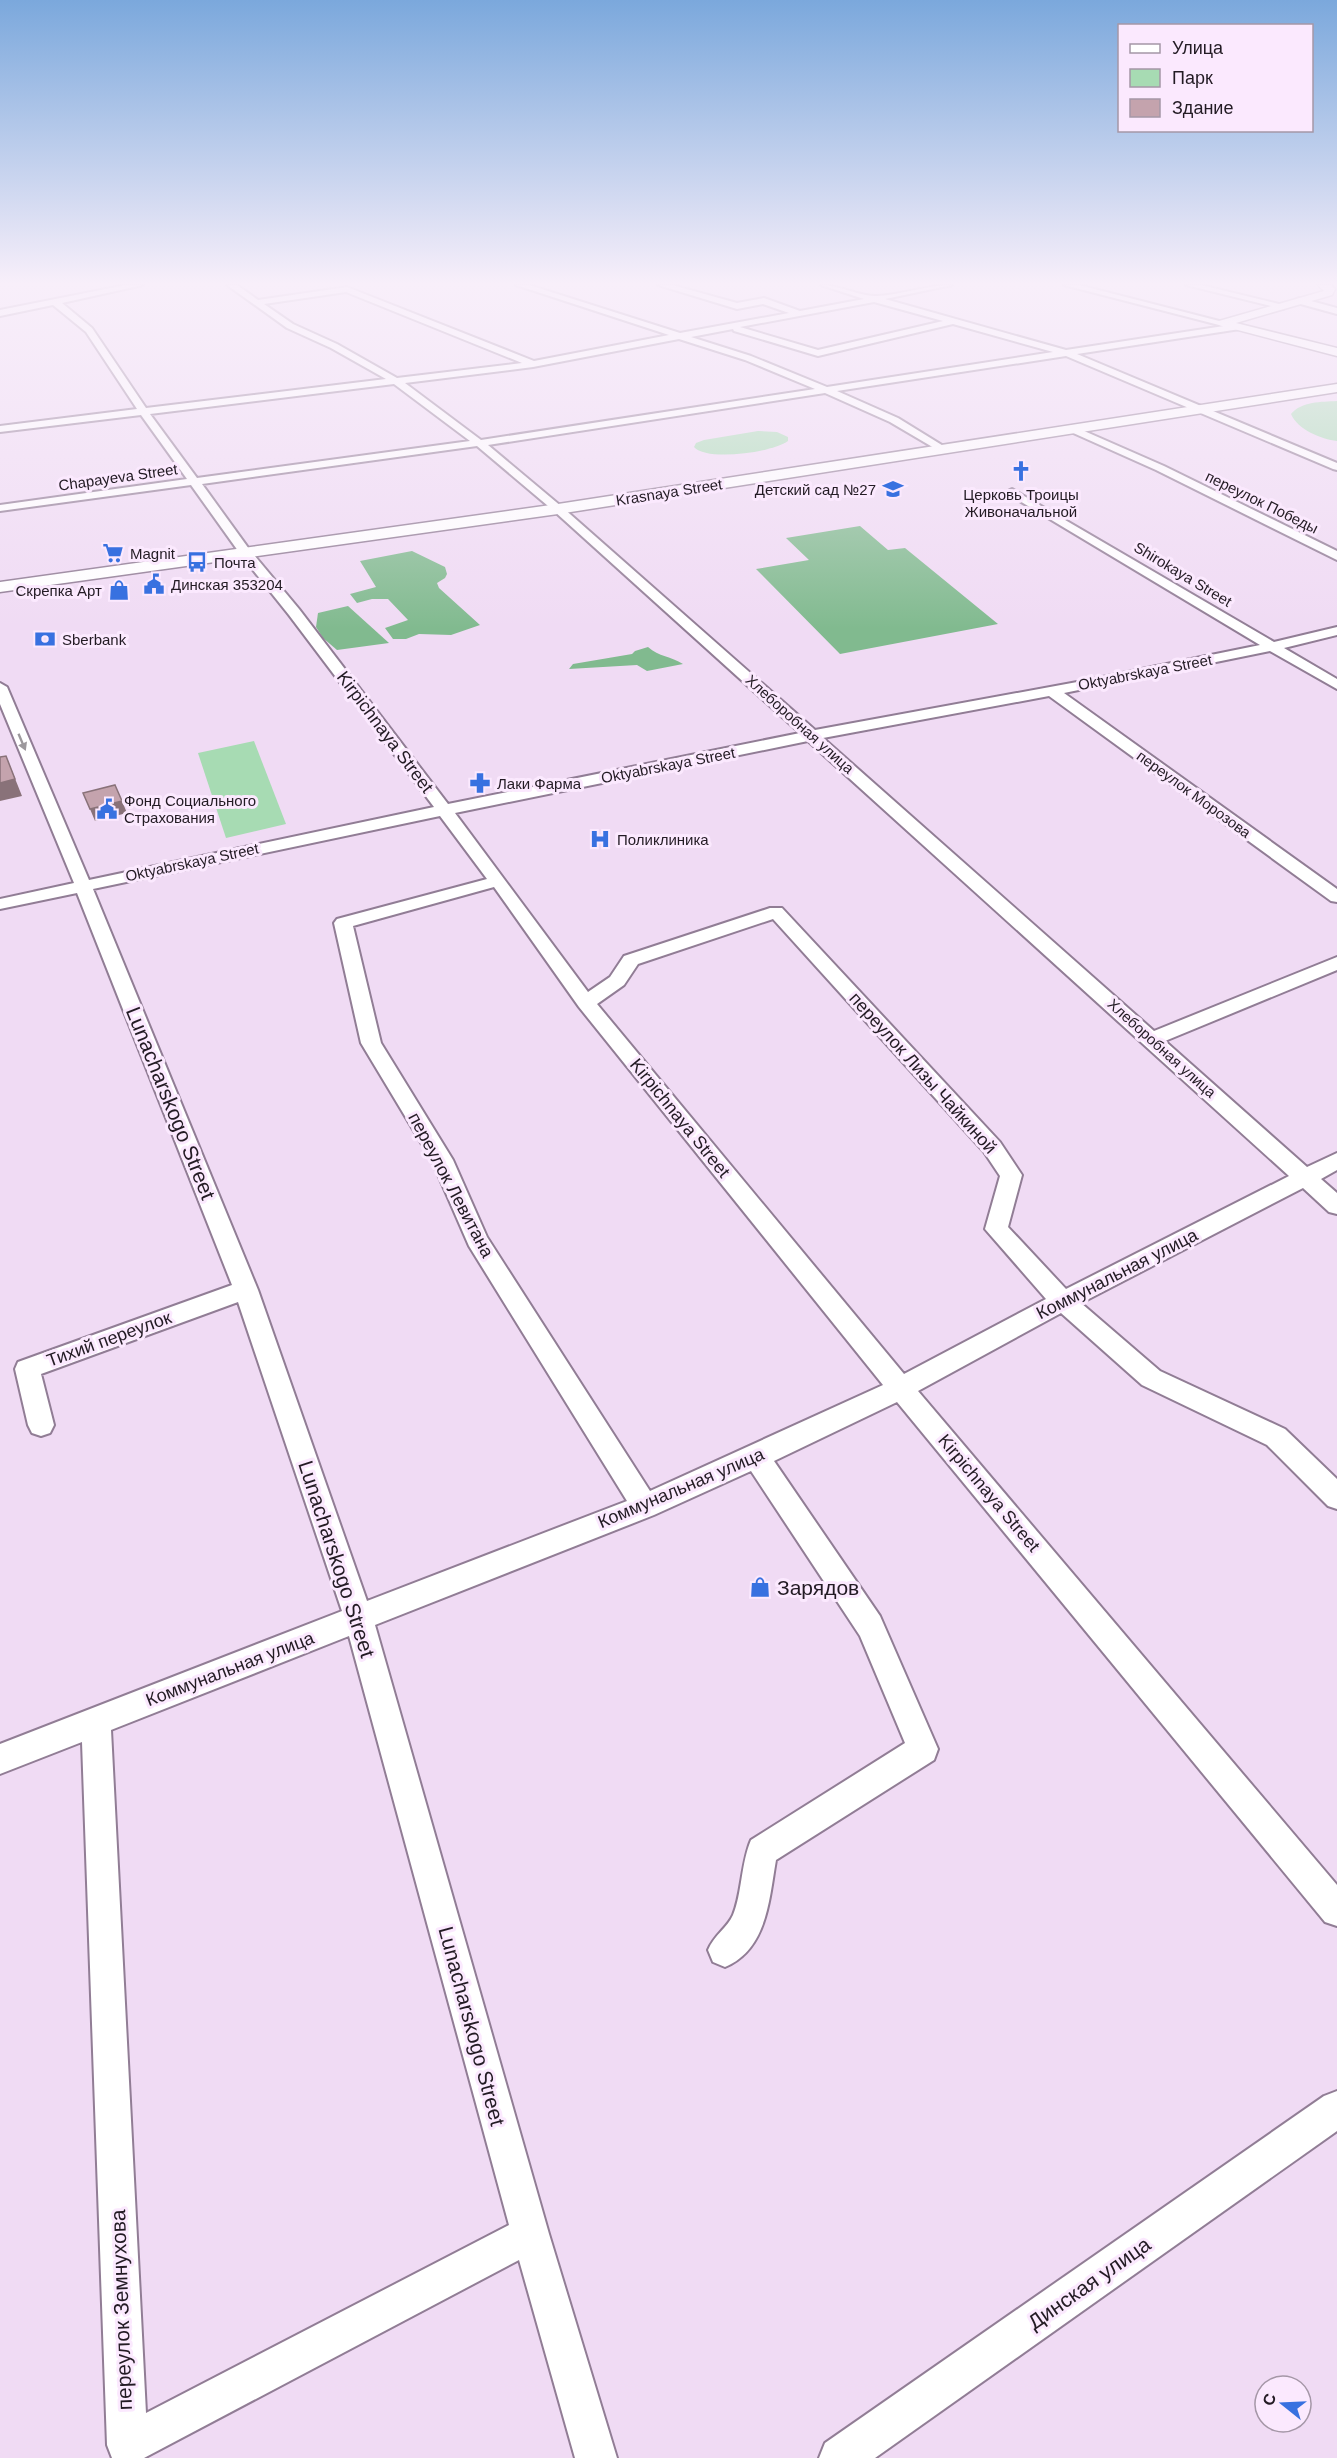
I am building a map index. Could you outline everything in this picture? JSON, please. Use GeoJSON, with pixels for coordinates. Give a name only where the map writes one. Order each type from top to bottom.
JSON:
{"type":"FeatureCollection","features":[{"type":"Feature","properties":{"kind":"main road","name":"Krasnaya Street"},"geometry":{"type":"LineString","coordinates":[[0,587],[558,509],[1265,400]]}},
{"type":"Feature","properties":{"kind":"street","name":"Kirpichnaya Street"},"geometry":{"type":"LineString","coordinates":[[136,400],[245,552],[291,608],[498,881],[586,1003],[901,1388],[1337,1910]]}},
{"type":"Feature","properties":{"kind":"street"},"geometry":{"type":"LineString","coordinates":[[0,429],[248,400]]}},
{"type":"Feature","properties":{"kind":"street","name":"Хлеборобная улица"},"geometry":{"type":"LineString","coordinates":[[422,400],[479,443],[558,509],[814,735],[1337,1206]]}},
{"type":"Feature","properties":{"kind":"street","name":"Chapayeva Street"},"geometry":{"type":"LineString","coordinates":[[0,508],[479,443],[770,400]]}},
{"type":"Feature","properties":{"kind":"street"},"geometry":{"type":"LineString","coordinates":[[849,400],[894,420],[941,449]]}},
{"type":"Feature","properties":{"kind":"street"},"geometry":{"type":"LineString","coordinates":[[1177,400],[1337,467]]}},
{"type":"Feature","properties":{"kind":"street","name":"переулок Победы"},"geometry":{"type":"LineString","coordinates":[[1075,430],[1160,468],[1337,556]]}},
{"type":"Feature","properties":{"kind":"street","name":"Shirokaya Street"},"geometry":{"type":"LineString","coordinates":[[1012,492],[1337,685]]}},
{"type":"Feature","properties":{"kind":"street","name":"Oktyabrskaya Street"},"geometry":{"type":"LineString","coordinates":[[0,904],[874,721],[1052,691],[1273,647],[1337,631]]}},
{"type":"Feature","properties":{"kind":"street","name":"Lunacharskogo Street"},"geometry":{"type":"LineString","coordinates":[[0,687],[83,885],[246,1290],[359,1619],[530,2234],[596,2458]]}},
{"type":"Feature","properties":{"kind":"street","name":"переулок Морозова"},"geometry":{"type":"LineString","coordinates":[[1052,691],[1337,897]]}},
{"type":"Feature","properties":{"kind":"street","name":"переулок Левитана"},"geometry":{"type":"LineString","coordinates":[[498,881],[343,923],[371,1043],[442,1160],[477,1240],[645,1506]]}},
{"type":"Feature","properties":{"kind":"street","name":"переулок Лизы Чайкиной"},"geometry":{"type":"LineString","coordinates":[[586,1003],[617,981],[631,960],[776,912],[992,1147],[1011,1175],[996,1229],[1063,1301]]}},
{"type":"Feature","properties":{"kind":"street"},"geometry":{"type":"LineString","coordinates":[[1152,1039],[1337,963]]}},
{"type":"Feature","properties":{"kind":"street","name":"Коммунальная улица"},"geometry":{"type":"LineString","coordinates":[[0,1759],[645,1506],[756,1457],[901,1388],[1063,1301],[1337,1161]]}},
{"type":"Feature","properties":{"kind":"street","name":"Тихий переулок"},"geometry":{"type":"LineString","coordinates":[[42,1425],[27,1369],[246,1290]]}},
{"type":"Feature","properties":{"kind":"street"},"geometry":{"type":"LineString","coordinates":[[1063,1301],[1151,1378],[1276,1437],[1337,1497]]}},
{"type":"Feature","properties":{"kind":"street"},"geometry":{"type":"LineString","coordinates":[[725,1950],[748,1924],[762,1851],[923,1749],[870,1626],[756,1457]]}},
{"type":"Feature","properties":{"kind":"street","name":"переулок Земнухова"},"geometry":{"type":"LineString","coordinates":[[96,1721],[127,2445],[530,2234]]}},
{"type":"Feature","properties":{"kind":"street","name":"Динская улица"},"geometry":{"type":"LineString","coordinates":[[840,2458],[1337,2109]]}},
{"type":"Feature","properties":{"kind":"green space"},"geometry":{"type":"Polygon","coordinates":[[[1337,401],[1337,441],[1304,429],[1291,414],[1306,404],[1337,401]]]}},
{"type":"Feature","properties":{"kind":"green space"},"geometry":{"type":"Polygon","coordinates":[[[758,431],[777,432],[788,437],[788,441],[756,452],[726,455],[701,452],[694,447],[696,443],[704,440],[758,431]]]}},
{"type":"Feature","properties":{"kind":"green space"},"geometry":{"type":"Polygon","coordinates":[[[860,526],[888,550],[905,548],[998,624],[840,654],[756,569],[809,560],[786,538],[860,526]]]}},
{"type":"Feature","properties":{"kind":"green space"},"geometry":{"type":"Polygon","coordinates":[[[412,551],[445,567],[447,574],[437,583],[439,588],[480,625],[451,635],[419,634],[406,639],[393,639],[385,628],[408,620],[388,599],[372,599],[357,603],[350,594],[376,587],[360,561],[412,551]]]}},
{"type":"Feature","properties":{"kind":"green space"},"geometry":{"type":"Polygon","coordinates":[[[348,606],[389,643],[337,650],[323,638],[316,627],[318,613],[348,606]]]}},
{"type":"Feature","properties":{"kind":"green space"},"geometry":{"type":"Polygon","coordinates":[[[648,647],[656,653],[683,664],[647,671],[637,665],[569,669],[573,664],[632,654],[648,647]]]}},
{"type":"Feature","properties":{"kind":"green space"},"geometry":{"type":"Polygon","coordinates":[[[254,741],[286,824],[226,838],[198,753],[254,741]]]}},
{"type":"Feature","properties":{"kind":"building"},"geometry":{"type":"Polygon","coordinates":[[[6,756],[15,779],[0,783],[0,757],[6,756]]]}},
{"type":"Feature","properties":{"kind":"building"},"geometry":{"type":"Polygon","coordinates":[[[115,785],[122,801],[90,809],[83,793],[115,785]]]}},
{"type":"Feature","properties":{"kind":"place","name":"Церковь Троицы Живоначальной"},"geometry":{"type":"Point","coordinates":[1021,471]}},
{"type":"Feature","properties":{"kind":"place","name":"Детский сад №27"},"geometry":{"type":"Point","coordinates":[893,489]}},
{"type":"Feature","properties":{"kind":"place","name":"Magnit"},"geometry":{"type":"Point","coordinates":[113,553]}},
{"type":"Feature","properties":{"kind":"place","name":"Почта"},"geometry":{"type":"Point","coordinates":[197,562]}},
{"type":"Feature","properties":{"kind":"place","name":"Динская 353204"},"geometry":{"type":"Point","coordinates":[154,584]}},
{"type":"Feature","properties":{"kind":"place","name":"Скрепка Арт"},"geometry":{"type":"Point","coordinates":[119,590]}},
{"type":"Feature","properties":{"kind":"place","name":"Sberbank"},"geometry":{"type":"Point","coordinates":[45,639]}},
{"type":"Feature","properties":{"kind":"place","name":"Лаки Фарма"},"geometry":{"type":"Point","coordinates":[480,783]}},
{"type":"Feature","properties":{"kind":"place","name":"Фонд Социального Страхования"},"geometry":{"type":"Point","coordinates":[107,809]}},
{"type":"Feature","properties":{"kind":"place","name":"Поликлиника"},"geometry":{"type":"Point","coordinates":[600,839]}},
{"type":"Feature","properties":{"kind":"place","name":"Зарядов"},"geometry":{"type":"Point","coordinates":[760,1587]}}]}
